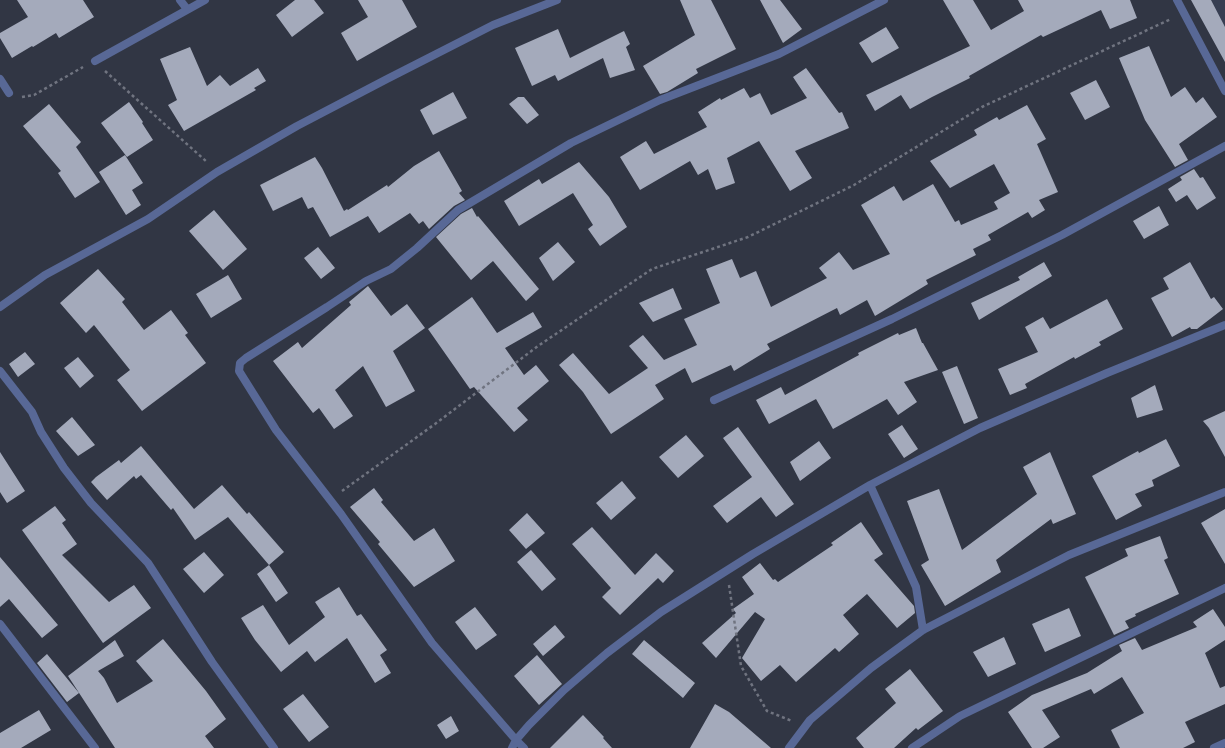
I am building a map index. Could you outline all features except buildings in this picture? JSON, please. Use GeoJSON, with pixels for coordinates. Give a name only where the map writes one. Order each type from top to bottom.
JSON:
{"type":"FeatureCollection","features":[{"type":"Feature","properties":{"kind":"street"},"geometry":{"type":"LineString","coordinates":[[180,0],[187,9]]}},
{"type":"Feature","properties":{"kind":"street"},"geometry":{"type":"LineString","coordinates":[[95,61],[205,0]]}},
{"type":"Feature","properties":{"kind":"street"},"geometry":{"type":"LineString","coordinates":[[0,307],[45,275],[148,219],[217,172],[297,126],[386,79],[493,26],[556,0]]}},
{"type":"Feature","properties":{"kind":"street"},"geometry":{"type":"LineString","coordinates":[[524,748],[432,644],[341,514],[329,501],[276,430],[239,371],[240,363],[366,280],[391,269],[417,248],[458,210],[571,143],[660,100],[779,54],[884,0]]}},
{"type":"Feature","properties":{"kind":"street"},"geometry":{"type":"LineString","coordinates":[[1177,0],[1225,91]]}},
{"type":"Feature","properties":{"kind":"street"},"geometry":{"type":"LineString","coordinates":[[0,79],[10,93]]}},
{"type":"Feature","properties":{"kind":"street"},"geometry":{"type":"LineString","coordinates":[[714,400],[892,319],[1062,234],[1225,146]]}},
{"type":"Feature","properties":{"kind":"street"},"geometry":{"type":"LineString","coordinates":[[512,748],[516,740],[529,725],[564,690],[607,653],[661,612],[726,570],[870,485],[980,428],[1107,373],[1225,326]]}},
{"type":"Feature","properties":{"kind":"street"},"geometry":{"type":"LineString","coordinates":[[0,371],[32,412],[42,432],[64,468],[91,503],[148,563],[212,662],[274,748]]}},
{"type":"Feature","properties":{"kind":"street"},"geometry":{"type":"LineString","coordinates":[[870,485],[916,587],[923,630]]}},
{"type":"Feature","properties":{"kind":"street"},"geometry":{"type":"LineString","coordinates":[[788,748],[810,720],[871,668],[923,630],[1069,555],[1225,492]]}},
{"type":"Feature","properties":{"kind":"street"},"geometry":{"type":"LineString","coordinates":[[912,748],[960,716],[1225,588]]}},
{"type":"Feature","properties":{"kind":"street"},"geometry":{"type":"LineString","coordinates":[[0,624],[95,748]]}},
{"type":"Feature","properties":{"kind":"street"},"geometry":{"type":"LineString","coordinates":[[1214,748],[1225,743]]}},
{"type":"Feature","properties":{"kind":"path"},"geometry":{"type":"LineString","coordinates":[[329,501],[435,424],[538,346],[652,269],[748,236],[854,185],[982,107],[1184,13]]}},
{"type":"Feature","properties":{"kind":"path"},"geometry":{"type":"LineString","coordinates":[[10,93],[21,97],[34,95],[95,61],[217,172]]}},
{"type":"Feature","properties":{"kind":"path"},"geometry":{"type":"LineString","coordinates":[[726,570],[741,666],[767,711],[793,721],[810,720]]}},
{"type":"Feature","properties":{"kind":"shaded area"},"geometry":{"type":"Polygon","coordinates":[[[1197,0],[1225,0],[1225,53],[1197,0]]]}}]}
